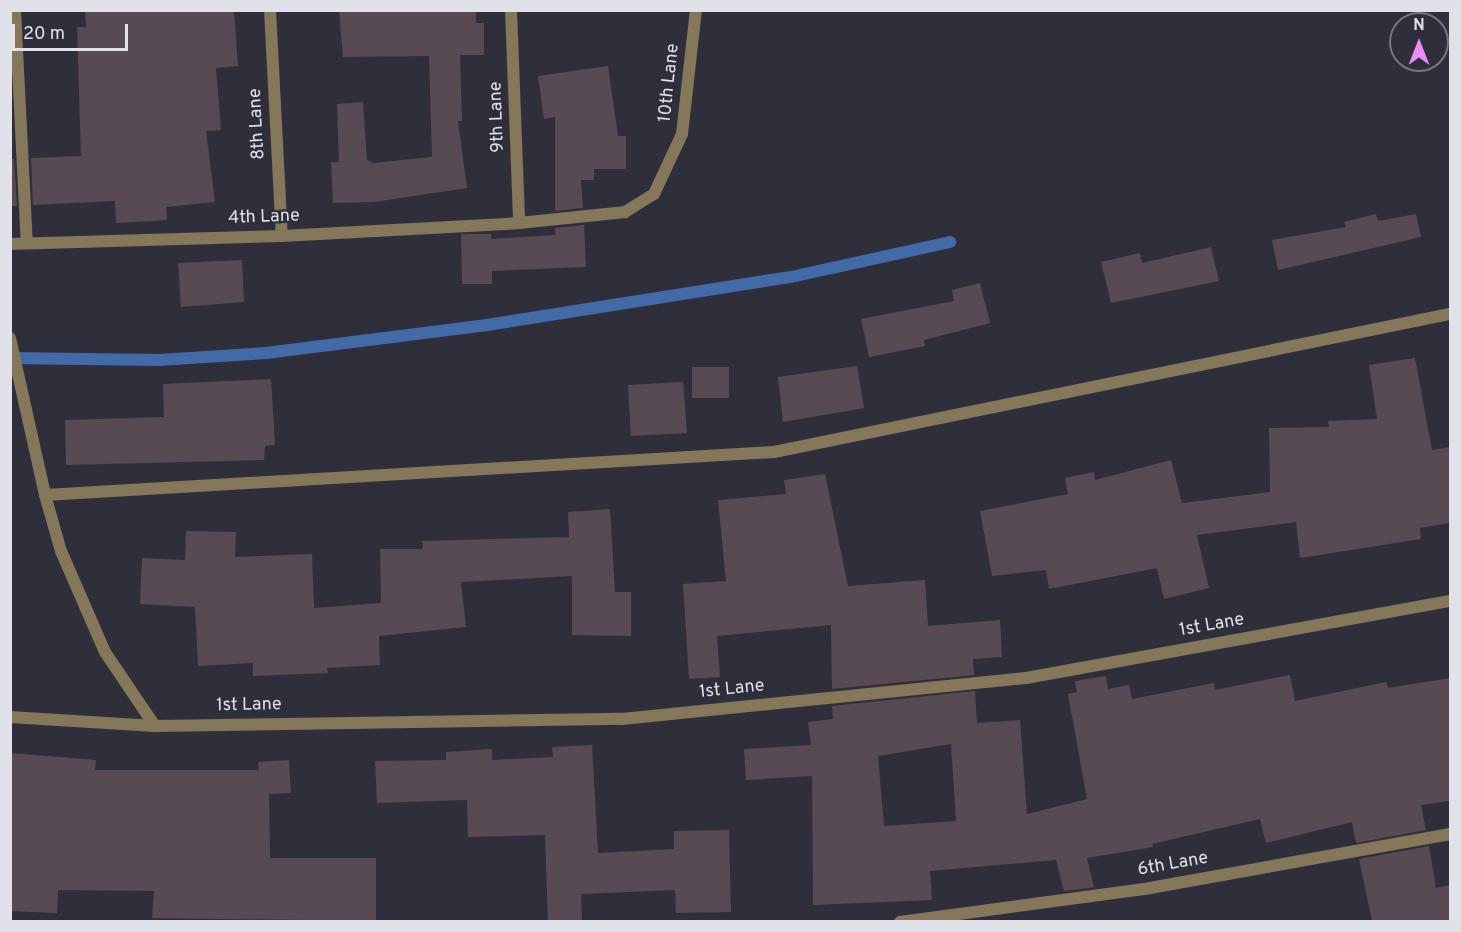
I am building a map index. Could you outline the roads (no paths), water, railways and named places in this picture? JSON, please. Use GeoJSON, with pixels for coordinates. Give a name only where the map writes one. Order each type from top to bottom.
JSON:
{"type":"FeatureCollection","features":[{"type":"Feature","properties":{"kind":"street"},"geometry":{"type":"LineString","coordinates":[[15,10],[27,243]]}},
{"type":"Feature","properties":{"kind":"street","name":"8th Lane"},"geometry":{"type":"LineString","coordinates":[[270,10],[282,236]]}},
{"type":"Feature","properties":{"kind":"street","name":"9th Lane"},"geometry":{"type":"LineString","coordinates":[[511,10],[519,223]]}},
{"type":"Feature","properties":{"kind":"street","name":"10th Lane"},"geometry":{"type":"LineString","coordinates":[[519,223],[625,212],[654,194],[682,134],[696,10]]}},
{"type":"Feature","properties":{"kind":"street","name":"4th Lane"},"geometry":{"type":"LineString","coordinates":[[10,244],[282,236],[519,223]]}},
{"type":"Feature","properties":{"kind":"street"},"geometry":{"type":"LineString","coordinates":[[45,495],[774,452],[1450,314]]}},
{"type":"Feature","properties":{"kind":"street"},"geometry":{"type":"LineString","coordinates":[[10,338],[21,396],[61,552],[105,652],[155,726]]}},
{"type":"Feature","properties":{"kind":"street","name":"1st Lane"},"geometry":{"type":"LineString","coordinates":[[10,717],[155,726],[622,719],[1026,678],[1450,602]]}},
{"type":"Feature","properties":{"kind":"street","name":"6th Lane"},"geometry":{"type":"LineString","coordinates":[[900,921],[1150,888],[1450,834]]}},
{"type":"Feature","properties":{"kind":"waterway"},"geometry":{"type":"LineString","coordinates":[[10,358],[159,360],[266,353],[487,325],[791,277],[950,242]]}}]}
